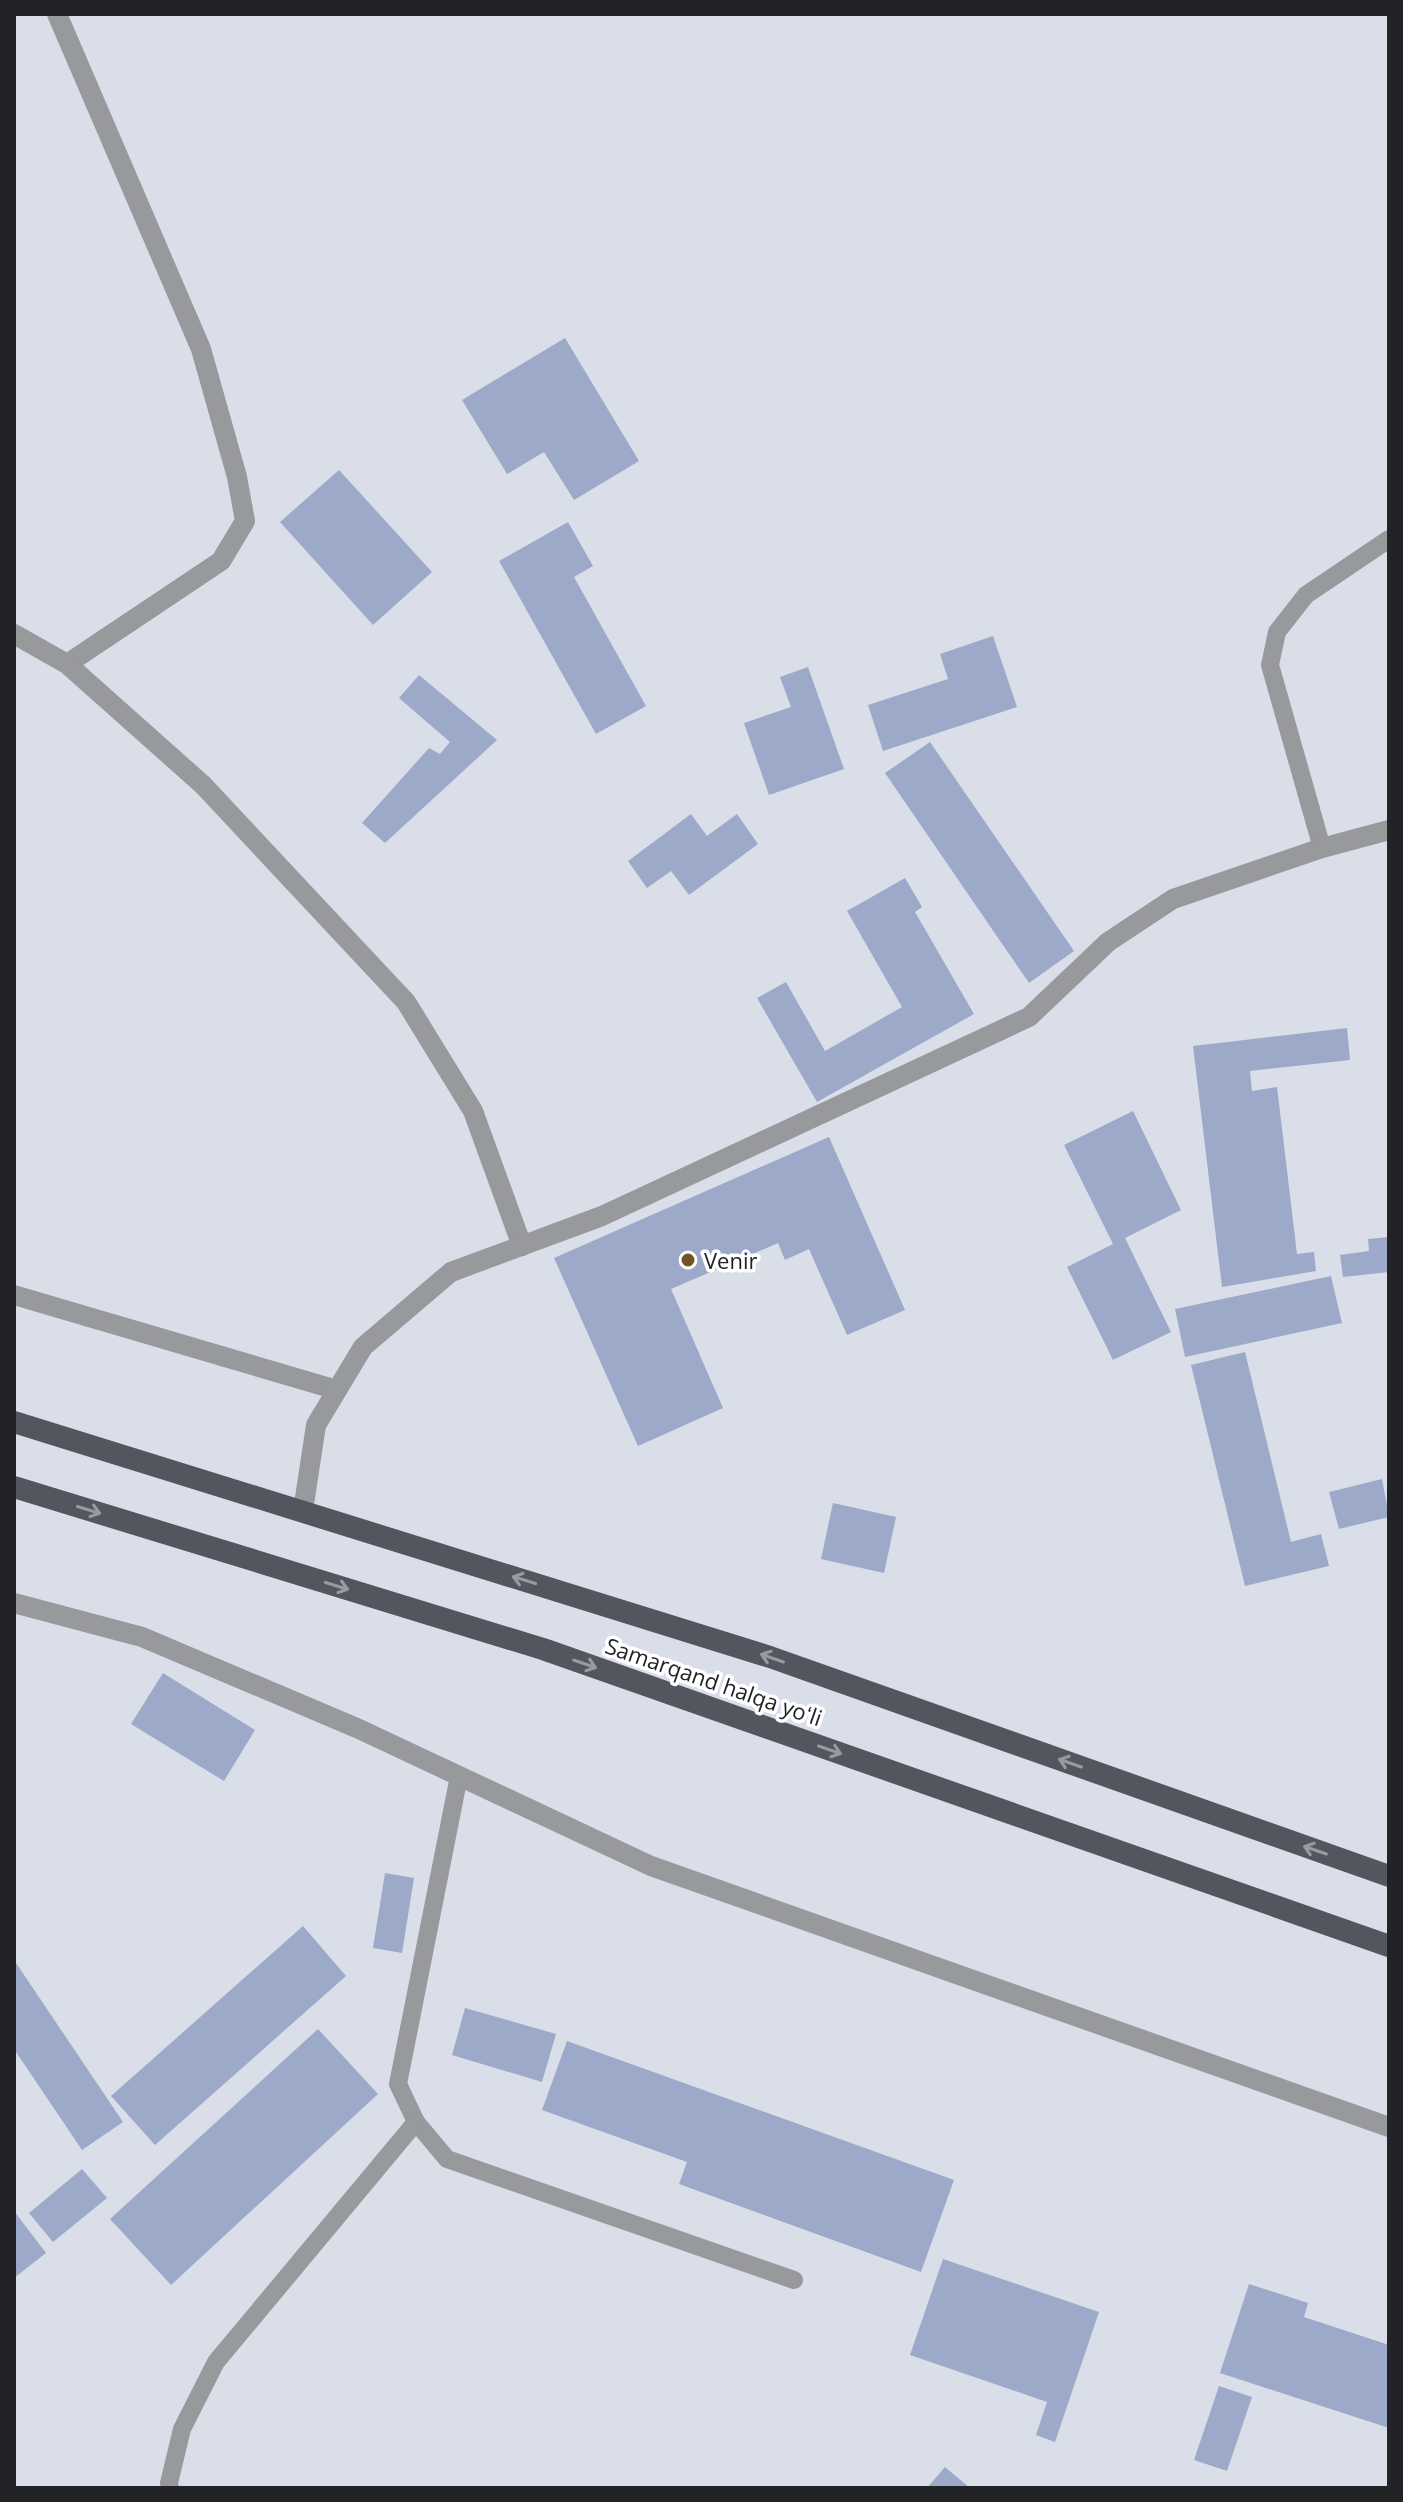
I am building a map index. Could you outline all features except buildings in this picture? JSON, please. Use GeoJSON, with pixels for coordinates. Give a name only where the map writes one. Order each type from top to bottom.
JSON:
{"type":"FeatureCollection","features":[{"type":"Feature","properties":{"kind":"highway","name":"Samarqand halqa yoʻli"},"geometry":{"type":"LineString","coordinates":[[14,1422],[770,1657],[1389,1876]]}},
{"type":"Feature","properties":{"kind":"highway","name":"Samarqand halqa yoʻli"},"geometry":{"type":"LineString","coordinates":[[14,1487],[543,1649],[1389,1946]]}},
{"type":"Feature","properties":{"kind":"street"},"geometry":{"type":"LineString","coordinates":[[57,14],[201,349],[237,477],[245,521],[221,561],[67,664]]}},
{"type":"Feature","properties":{"kind":"street"},"geometry":{"type":"LineString","coordinates":[[14,634],[67,664],[203,785],[406,1002],[473,1111],[522,1246]]}},
{"type":"Feature","properties":{"kind":"street"},"geometry":{"type":"LineString","coordinates":[[303,1511],[316,1425],[363,1347],[451,1272],[602,1216],[1029,1017],[1108,942],[1173,899],[1322,848],[1389,830]]}},
{"type":"Feature","properties":{"kind":"street"},"geometry":{"type":"LineString","coordinates":[[14,1295],[337,1390]]}},
{"type":"Feature","properties":{"kind":"street"},"geometry":{"type":"LineString","coordinates":[[14,1603],[142,1637],[359,1729],[651,1866],[1389,2127]]}},
{"type":"Feature","properties":{"kind":"lane"},"geometry":{"type":"LineString","coordinates":[[1322,848],[1270,665],[1272,654],[1277,632],[1306,595],[1389,539]]}},
{"type":"Feature","properties":{"kind":"lane"},"geometry":{"type":"LineString","coordinates":[[459,1776],[398,2084],[416,2122],[447,2159],[794,2280]]}},
{"type":"Feature","properties":{"kind":"lane"},"geometry":{"type":"LineString","coordinates":[[170,2488],[182,2429],[216,2362],[416,2122]]}},
{"type":"Feature","properties":{"kind":"place","name":"Venir"},"geometry":{"type":"Point","coordinates":[688,1260]}}]}
